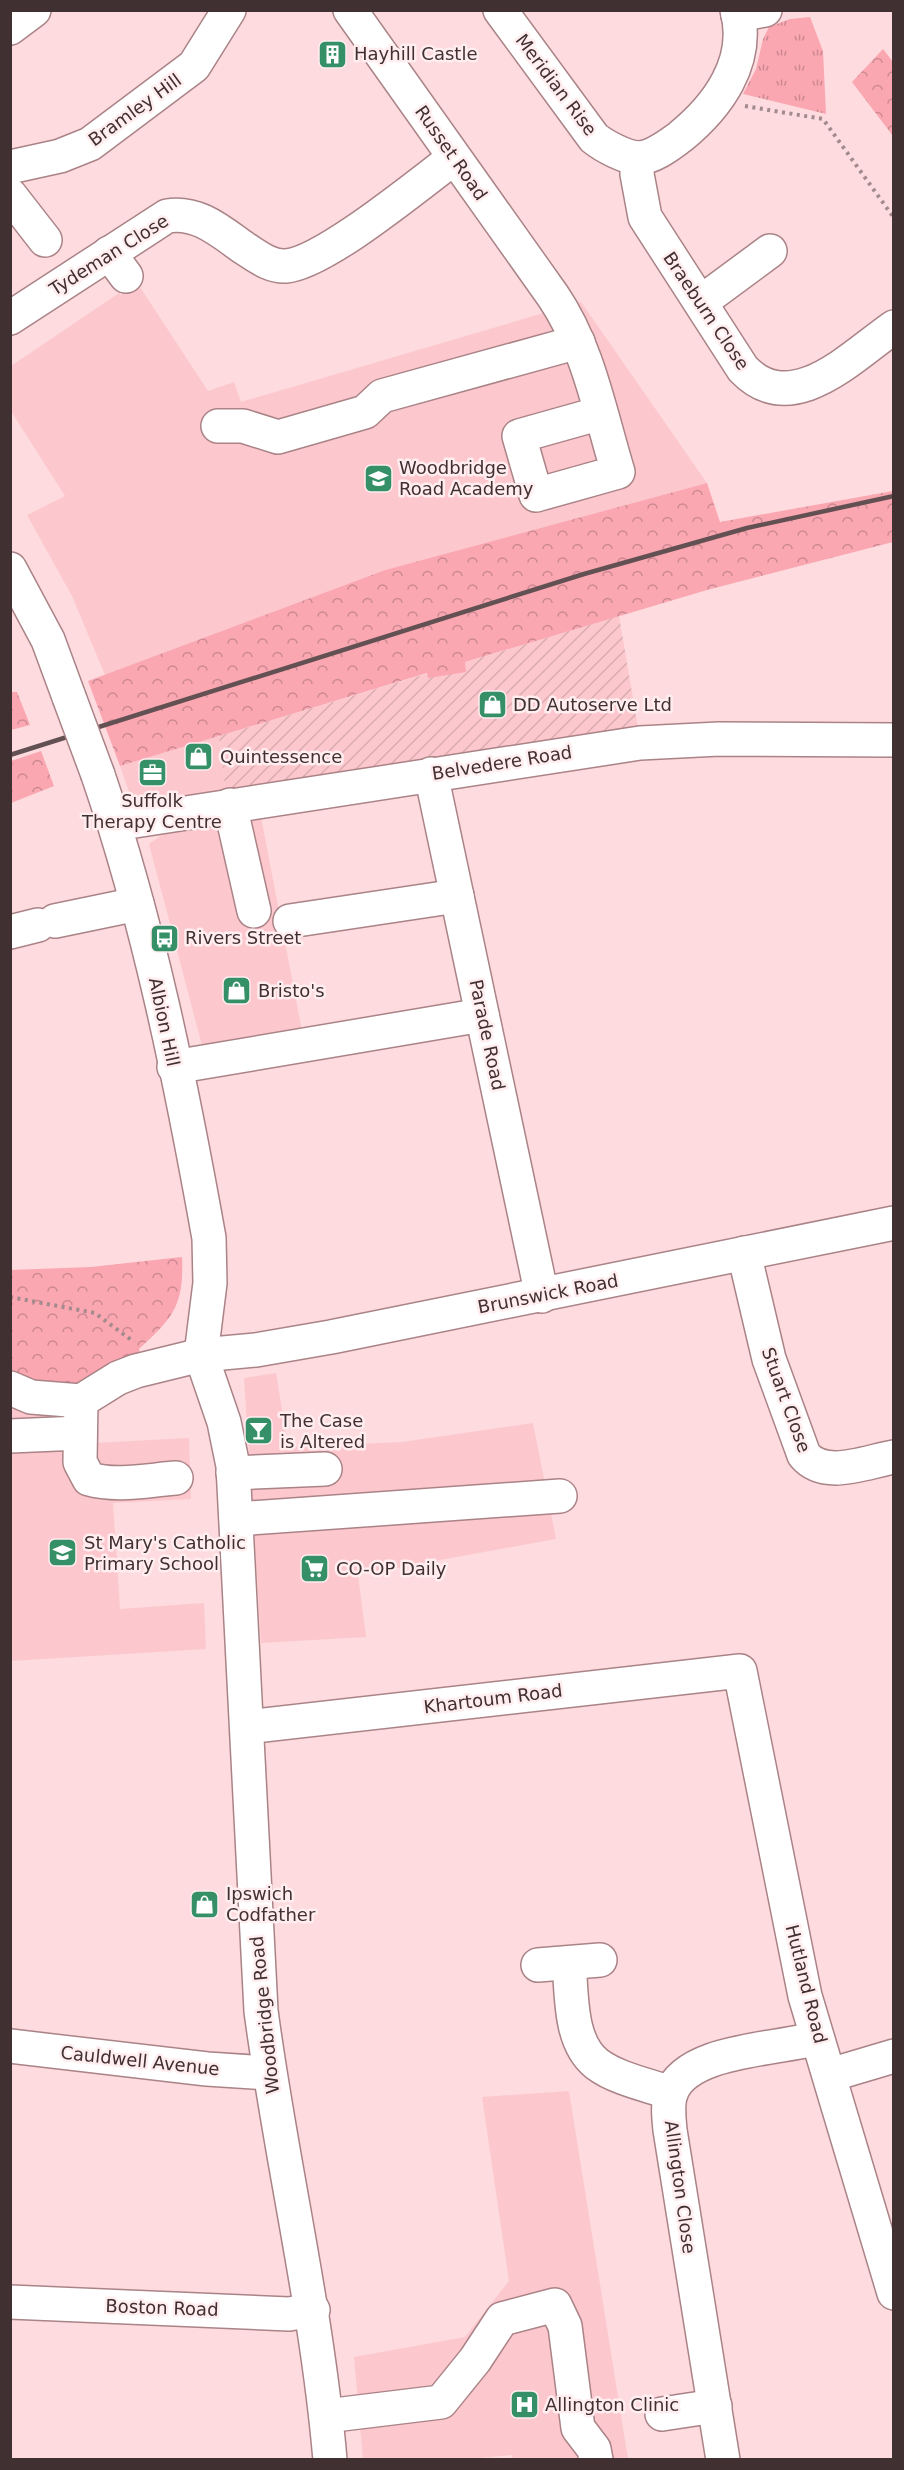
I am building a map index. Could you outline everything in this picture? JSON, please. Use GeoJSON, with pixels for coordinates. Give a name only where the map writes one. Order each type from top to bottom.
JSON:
{"type":"FeatureCollection","features":[{"type":"Feature","properties":{"kind":"street"},"geometry":{"type":"LineString","coordinates":[[10,28],[34,10]]}},
{"type":"Feature","properties":{"kind":"street","name":"Bramley Hill"},"geometry":{"type":"LineString","coordinates":[[10,167],[60,156],[90,144],[194,66],[229,10]]}},
{"type":"Feature","properties":{"kind":"street","name":"Russet Road"},"geometry":{"type":"LineString","coordinates":[[350,10],[568,318],[601,413]]}},
{"type":"Feature","properties":{"kind":"street","name":"Meridian Rise"},"geometry":{"type":"LineString","coordinates":[[500,10],[594,138],[610,148],[638,158]]}},
{"type":"Feature","properties":{"kind":"street"},"geometry":{"type":"LineString","coordinates":[[638,158],[662,150],[677,139],[723,93],[740,45],[747,12]]}},
{"type":"Feature","properties":{"kind":"street","name":"Tydeman Close"},"geometry":{"type":"LineString","coordinates":[[10,318],[117,264],[167,216],[179,214],[201,219],[262,260],[284,266],[297,264],[335,244],[454,158]]}},
{"type":"Feature","properties":{"kind":"street","name":"Braeburn Close"},"geometry":{"type":"LineString","coordinates":[[638,158],[638,182],[645,217],[743,369],[753,379],[778,389],[795,389],[816,382],[894,327]]}},
{"type":"Feature","properties":{"kind":"street"},"geometry":{"type":"LineString","coordinates":[[10,195],[45,240]]}},
{"type":"Feature","properties":{"kind":"street"},"geometry":{"type":"LineString","coordinates":[[700,302],[770,251]]}},
{"type":"Feature","properties":{"kind":"street"},"geometry":{"type":"LineString","coordinates":[[218,426],[243,426],[278,436],[365,412],[382,396],[578,342]]}},
{"type":"Feature","properties":{"kind":"street","name":"Albion Hill"},"geometry":{"type":"LineString","coordinates":[[15,589],[48,640],[115,824],[137,904],[174,1067],[209,1238],[210,1283],[201,1355]]}},
{"type":"Feature","properties":{"kind":"street","name":"Belvedere Road"},"geometry":{"type":"LineString","coordinates":[[115,824],[640,743],[719,739],[894,740]]}},
{"type":"Feature","properties":{"kind":"street","name":"Parade Road"},"geometry":{"type":"LineString","coordinates":[[431,774],[542,1296]]}},
{"type":"Feature","properties":{"kind":"street"},"geometry":{"type":"LineString","coordinates":[[230,805],[254,911]]}},
{"type":"Feature","properties":{"kind":"street"},"geometry":{"type":"LineString","coordinates":[[290,921],[457,896]]}},
{"type":"Feature","properties":{"kind":"street"},"geometry":{"type":"LineString","coordinates":[[34,926],[137,904]]}},
{"type":"Feature","properties":{"kind":"street"},"geometry":{"type":"LineString","coordinates":[[174,1067],[482,1014]]}},
{"type":"Feature","properties":{"kind":"street","name":"Brunswick Road"},"geometry":{"type":"LineString","coordinates":[[80,1417],[118,1378],[201,1355],[256,1350],[542,1296],[894,1223]]}},
{"type":"Feature","properties":{"kind":"street","name":"Stuart Close"},"geometry":{"type":"LineString","coordinates":[[744,1253],[769,1359],[804,1455],[812,1465],[826,1470],[894,1457]]}},
{"type":"Feature","properties":{"kind":"street","name":"Woodbridge Road"},"geometry":{"type":"LineString","coordinates":[[201,1355],[224,1422],[233,1473],[260,1986],[269,2073],[313,2310],[330,2460]]}},
{"type":"Feature","properties":{"kind":"street"},"geometry":{"type":"LineString","coordinates":[[10,1388],[80,1417]]}},
{"type":"Feature","properties":{"kind":"street"},"geometry":{"type":"LineString","coordinates":[[10,1436],[80,1417]]}},
{"type":"Feature","properties":{"kind":"street"},"geometry":{"type":"LineString","coordinates":[[80,1417],[80,1462],[89,1479],[102,1482],[126,1482],[176,1478]]}},
{"type":"Feature","properties":{"kind":"street"},"geometry":{"type":"LineString","coordinates":[[233,1473],[325,1469]]}},
{"type":"Feature","properties":{"kind":"street"},"geometry":{"type":"LineString","coordinates":[[237,1519],[560,1496]]}},
{"type":"Feature","properties":{"kind":"street","name":"Khartoum Road"},"geometry":{"type":"LineString","coordinates":[[246,1727],[740,1671]]}},
{"type":"Feature","properties":{"kind":"street","name":"Hutland Road"},"geometry":{"type":"LineString","coordinates":[[740,1671],[805,1996],[892,2280]]}},
{"type":"Feature","properties":{"kind":"street"},"geometry":{"type":"LineString","coordinates":[[569,1963],[576,2030],[586,2051],[598,2064],[671,2093],[686,2072],[706,2061],[817,2038]]}},
{"type":"Feature","properties":{"kind":"street","name":"Cauldwell Avenue"},"geometry":{"type":"LineString","coordinates":[[10,2046],[207,2069],[269,2073]]}},
{"type":"Feature","properties":{"kind":"street"},"geometry":{"type":"LineString","coordinates":[[830,2075],[894,2056]]}},
{"type":"Feature","properties":{"kind":"street","name":"Allington Close"},"geometry":{"type":"LineString","coordinates":[[671,2093],[670,2130],[723,2460]]}},
{"type":"Feature","properties":{"kind":"street","name":"Boston Road"},"geometry":{"type":"LineString","coordinates":[[10,2302],[289,2313],[313,2310]]}},
{"type":"Feature","properties":{"kind":"street"},"geometry":{"type":"LineString","coordinates":[[326,2416],[441,2402],[475,2360],[502,2319],[555,2305],[564,2326],[578,2428],[594,2449],[596,2460]]}},
{"type":"Feature","properties":{"kind":"street"},"geometry":{"type":"LineString","coordinates":[[662,2414],[715,2406]]}},
{"type":"Feature","properties":{"kind":"path"},"geometry":{"type":"LineString","coordinates":[[741,105],[823,119],[894,218]]}},
{"type":"Feature","properties":{"kind":"path"},"geometry":{"type":"LineString","coordinates":[[10,1297],[95,1313],[160,1365]]}},
{"type":"Feature","properties":{"kind":"shaded area","name":"Woodbridge Road Academy"},"geometry":{"type":"Polygon","coordinates":[[[138,284],[208,391],[234,382],[241,402],[581,302],[707,483],[385,570],[105,675],[72,596],[27,515],[65,496],[11,411],[11,366],[119,293],[121,295],[138,284]]]}},
{"type":"Feature","properties":{"kind":"shaded area"},"geometry":{"type":"Polygon","coordinates":[[[619,616],[639,734],[226,796],[219,736],[619,616]]]}},
{"type":"Feature","properties":{"kind":"shaded area"},"geometry":{"type":"Polygon","coordinates":[[[219,736],[226,796],[135,809],[120,766],[219,736]]]}},
{"type":"Feature","properties":{"kind":"shaded area"},"geometry":{"type":"Polygon","coordinates":[[[261,817],[303,1036],[204,1053],[149,844],[162,835],[261,817]]]}},
{"type":"Feature","properties":{"kind":"shaded area"},"geometry":{"type":"Polygon","coordinates":[[[276,1373],[288,1447],[402,1442],[533,1423],[556,1539],[358,1575],[366,1637],[261,1643],[244,1378],[276,1373]]]}},
{"type":"Feature","properties":{"kind":"shaded area","name":"St Mary's Catholic Primary School"},"geometry":{"type":"Polygon","coordinates":[[[11,1406],[72,1414],[74,1444],[189,1438],[191,1499],[113,1503],[120,1609],[204,1603],[206,1649],[11,1661],[11,1406]]]}},
{"type":"Feature","properties":{"kind":"shaded area"},"geometry":{"type":"Polygon","coordinates":[[[569,2091],[628,2459],[513,2460],[512,2455],[456,2460],[363,2459],[354,2357],[465,2337],[509,2281],[482,2097],[569,2091]]]}},
{"type":"Feature","properties":{"kind":"green space"},"geometry":{"type":"Polygon","coordinates":[[[810,17],[823,51],[826,114],[743,94],[756,69],[763,39],[769,27],[790,19],[810,17]]]}},
{"type":"Feature","properties":{"kind":"green space"},"geometry":{"type":"Polygon","coordinates":[[[883,49],[893,62],[893,136],[852,82],[883,49]]]}},
{"type":"Feature","properties":{"kind":"green space"},"geometry":{"type":"Polygon","coordinates":[[[707,483],[720,522],[893,491],[893,542],[707,590],[465,662],[466,672],[428,678],[427,673],[120,766],[88,681],[385,570],[707,483]]]}},
{"type":"Feature","properties":{"kind":"green space"},"geometry":{"type":"Polygon","coordinates":[[[11,692],[17,692],[30,725],[11,730],[11,692]]]}},
{"type":"Feature","properties":{"kind":"green space"},"geometry":{"type":"Polygon","coordinates":[[[41,751],[54,786],[11,803],[11,761],[41,751]]]}},
{"type":"Feature","properties":{"kind":"green space"},"geometry":{"type":"Polygon","coordinates":[[[182,1257],[179,1299],[161,1328],[139,1349],[144,1381],[11,1406],[10,1270],[91,1267],[182,1257]]]}},
{"type":"Feature","properties":{"kind":"railway"},"geometry":{"type":"LineString","coordinates":[[10,755],[584,574],[747,528],[894,496]]}},
{"type":"Feature","properties":{"kind":"place","name":"Hayhill Castle"},"geometry":{"type":"Point","coordinates":[333,54]}},
{"type":"Feature","properties":{"kind":"place","name":"Woodbridge Road Academy"},"geometry":{"type":"Point","coordinates":[378,478]}},
{"type":"Feature","properties":{"kind":"place","name":"DD Autoserve Ltd"},"geometry":{"type":"Point","coordinates":[492,705]}},
{"type":"Feature","properties":{"kind":"place","name":"Quintessence"},"geometry":{"type":"Point","coordinates":[199,757]}},
{"type":"Feature","properties":{"kind":"place","name":"Suffolk Therapy Centre"},"geometry":{"type":"Point","coordinates":[152,772]}},
{"type":"Feature","properties":{"kind":"place","name":"Rivers Street"},"geometry":{"type":"Point","coordinates":[164,938]}},
{"type":"Feature","properties":{"kind":"place","name":"Bristo's"},"geometry":{"type":"Point","coordinates":[237,991]}},
{"type":"Feature","properties":{"kind":"place","name":"The Case is Altered"},"geometry":{"type":"Point","coordinates":[259,1431]}},
{"type":"Feature","properties":{"kind":"place","name":"St Mary's Catholic Primary School"},"geometry":{"type":"Point","coordinates":[63,1553]}},
{"type":"Feature","properties":{"kind":"place","name":"CO-OP Daily"},"geometry":{"type":"Point","coordinates":[315,1569]}},
{"type":"Feature","properties":{"kind":"place","name":"Ipswich Codfather"},"geometry":{"type":"Point","coordinates":[205,1904]}},
{"type":"Feature","properties":{"kind":"place","name":"Allington Clinic"},"geometry":{"type":"Point","coordinates":[524,2405]}}]}
